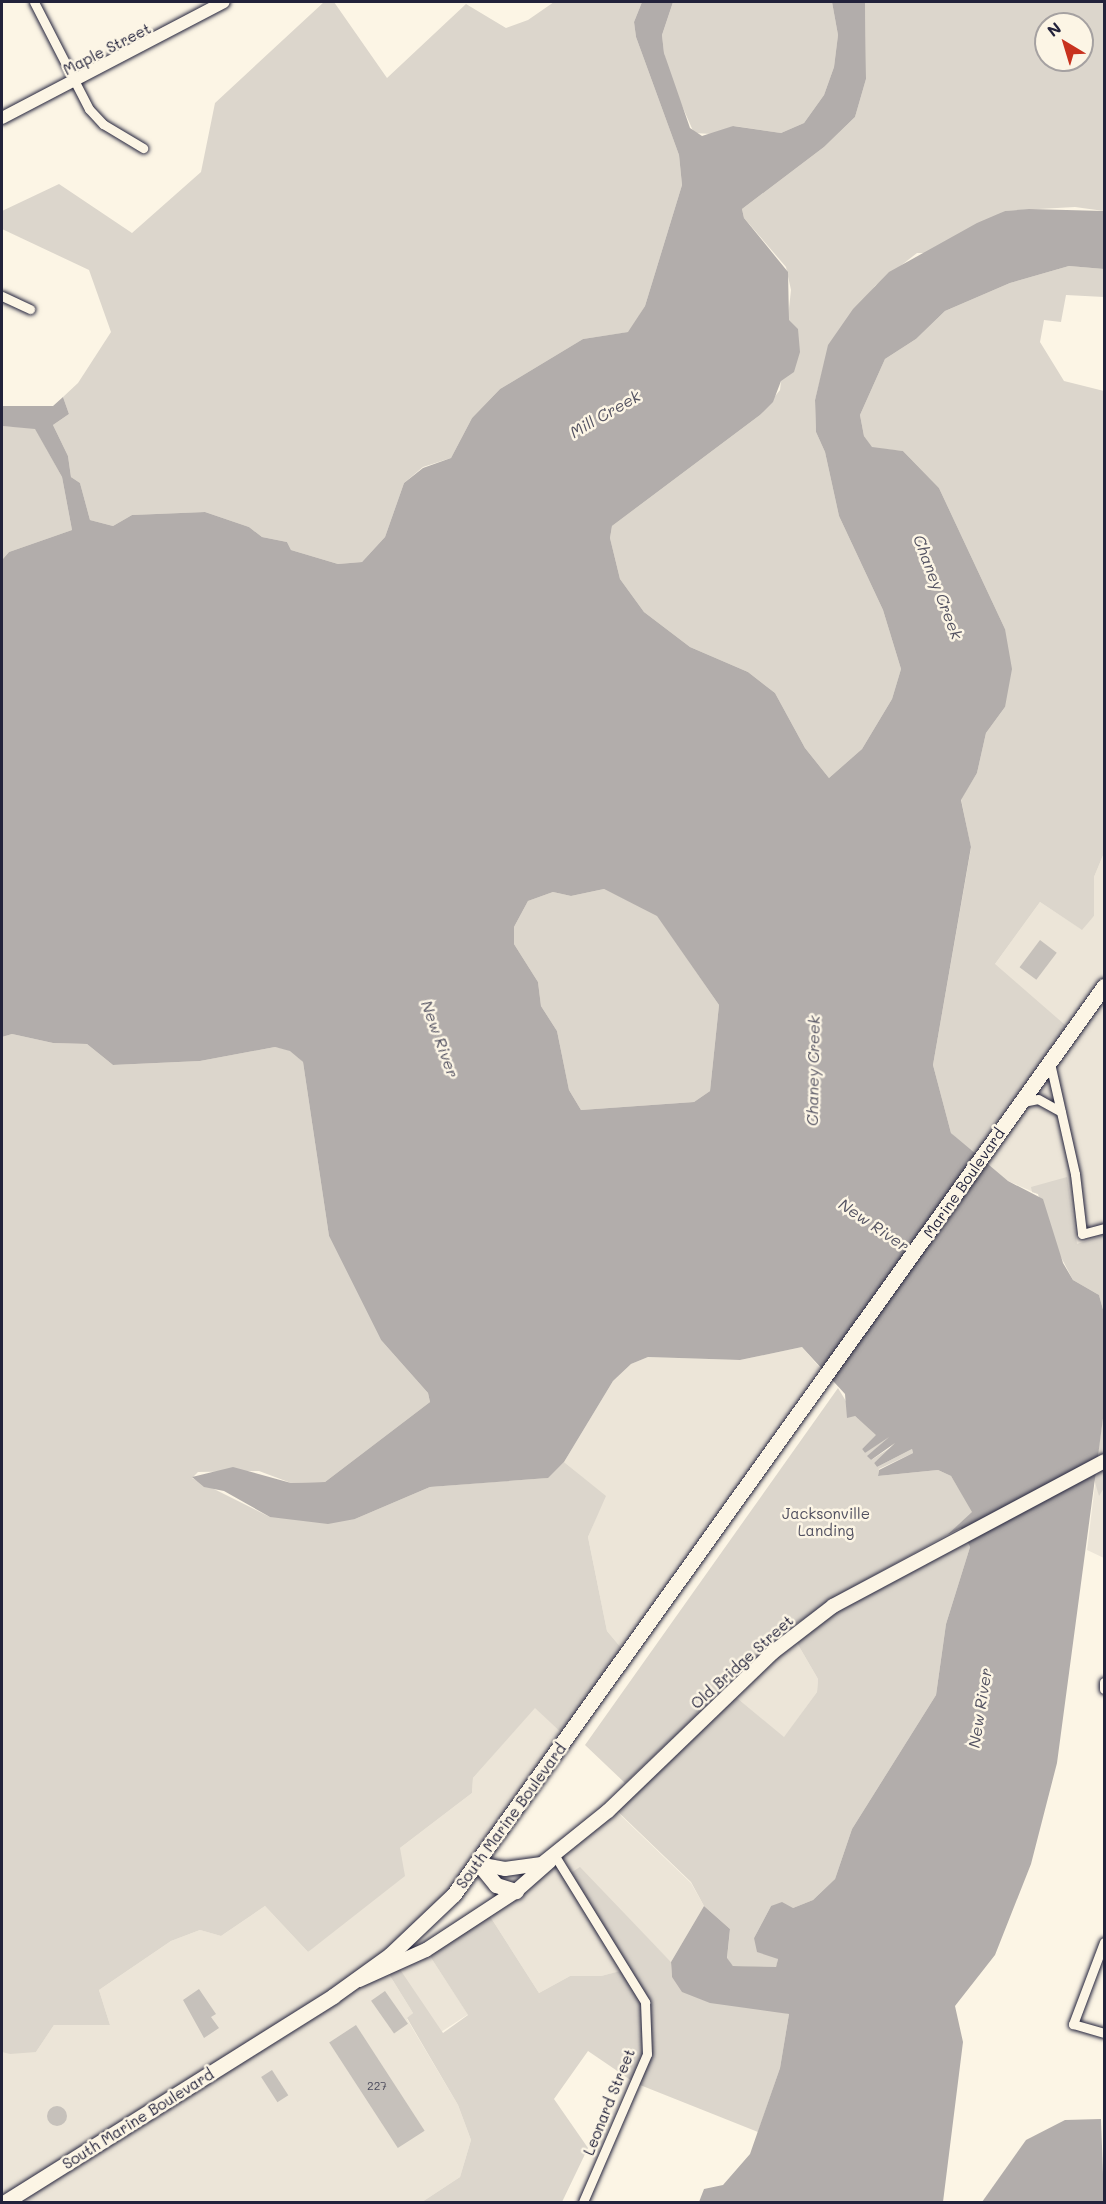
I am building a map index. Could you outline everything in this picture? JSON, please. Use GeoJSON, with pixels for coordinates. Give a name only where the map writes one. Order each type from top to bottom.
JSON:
{"type":"FeatureCollection","features":[{"type":"Feature","properties":{"kind":"main road","name":"Marine Boulevard"},"geometry":{"type":"LineString","coordinates":[[802,1411],[1104,986]]}},
{"type":"Feature","properties":{"kind":"main road","name":"South Marine Boulevard"},"geometry":{"type":"LineString","coordinates":[[11,2201],[349,1984],[423,1925],[479,1864],[802,1411]]}},
{"type":"Feature","properties":{"kind":"main road","name":"Old Bridge Street"},"geometry":{"type":"LineString","coordinates":[[349,1984],[387,1971],[426,1950],[516,1891],[801,1630],[833,1606],[1104,1461]]}},
{"type":"Feature","properties":{"kind":"main road","name":"Old Bridge Street"},"geometry":{"type":"LineString","coordinates":[[479,1864],[527,1867],[555,1856]]}},
{"type":"Feature","properties":{"kind":"main road"},"geometry":{"type":"LineString","coordinates":[[479,1864],[496,1885],[516,1891]]}},
{"type":"Feature","properties":{"kind":"street"},"geometry":{"type":"LineString","coordinates":[[34,2],[74,82],[103,124],[143,148]]}},
{"type":"Feature","properties":{"kind":"street","name":"Maple Street"},"geometry":{"type":"LineString","coordinates":[[2,118],[224,2]]}},
{"type":"Feature","properties":{"kind":"street"},"geometry":{"type":"LineString","coordinates":[[2,296],[30,309]]}},
{"type":"Feature","properties":{"kind":"street"},"geometry":{"type":"LineString","coordinates":[[1050,1063],[1082,1234],[1104,1228]]}},
{"type":"Feature","properties":{"kind":"street"},"geometry":{"type":"LineString","coordinates":[[1021,1103],[1038,1099],[1061,1112]]}},
{"type":"Feature","properties":{"kind":"street"},"geometry":{"type":"LineString","coordinates":[[1104,1682],[1104,1689]]}},
{"type":"Feature","properties":{"kind":"street","name":"Leonard Street"},"geometry":{"type":"LineString","coordinates":[[555,1856],[645,2002],[647,2054],[583,2202]]}},
{"type":"Feature","properties":{"kind":"street"},"geometry":{"type":"LineString","coordinates":[[1104,1942],[1073,2024],[1104,2034]]}},
{"type":"Feature","properties":{"kind":"shaded area"},"geometry":{"type":"Polygon","coordinates":[[[1104,853],[1104,1313],[1103,1302],[1038,1194],[1008,1181],[980,1160],[995,964],[1040,902],[1081,929],[1094,916],[1094,877],[1104,853]]]}},
{"type":"Feature","properties":{"kind":"shaded area"},"geometry":{"type":"Polygon","coordinates":[[[802,1347],[827,1376],[628,1656],[607,1631],[588,1537],[605,1496],[564,1462],[613,1381],[631,1364],[648,1357],[740,1360],[802,1347]]]}},
{"type":"Feature","properties":{"kind":"shaded area"},"geometry":{"type":"Polygon","coordinates":[[[1104,1411],[1104,1558],[1087,1550],[1104,1411]]]}},
{"type":"Feature","properties":{"kind":"shaded area"},"geometry":{"type":"Polygon","coordinates":[[[793,1636],[818,1679],[817,1692],[784,1738],[731,1693],[793,1636]]]}},
{"type":"Feature","properties":{"kind":"shaded area"},"geometry":{"type":"Polygon","coordinates":[[[535,1707],[568,1739],[387,1971],[413,2013],[407,2019],[458,2105],[471,2140],[460,2177],[422,2202],[2,2202],[2,2052],[36,2052],[54,2025],[110,2025],[99,1990],[171,1941],[200,1930],[221,1936],[265,1906],[308,1952],[400,1848],[472,1793],[473,1778],[535,1707]]]}},
{"type":"Feature","properties":{"kind":"shaded area"},"geometry":{"type":"Polygon","coordinates":[[[612,1807],[691,1883],[704,1906],[671,1962],[579,1868],[567,1875],[625,1970],[601,1976],[570,1976],[539,1993],[486,1910],[612,1807]]]}},
{"type":"Feature","properties":{"kind":"shaded area"},"geometry":{"type":"Polygon","coordinates":[[[426,1950],[468,2015],[440,2033],[398,1968],[426,1950]]]}},
{"type":"Feature","properties":{"kind":"green space"},"geometry":{"type":"Polygon","coordinates":[[[324,2],[334,2],[387,78],[466,4],[506,28],[528,20],[554,2],[642,2],[634,22],[636,37],[679,155],[682,185],[645,306],[629,332],[583,339],[500,389],[472,418],[451,458],[423,467],[404,483],[385,537],[362,562],[338,564],[291,550],[287,542],[262,537],[249,527],[205,512],[132,515],[113,526],[90,520],[80,483],[71,477],[68,456],[53,425],[69,414],[63,397],[78,383],[111,332],[89,270],[2,229],[2,211],[59,184],[132,233],[201,172],[215,103],[324,2]]]}},
{"type":"Feature","properties":{"kind":"green space"},"geometry":{"type":"Polygon","coordinates":[[[673,2],[832,2],[838,35],[834,67],[824,95],[804,123],[781,133],[734,126],[712,134],[694,133],[672,83],[664,53],[662,35],[673,2]]]}},
{"type":"Feature","properties":{"kind":"green space"},"geometry":{"type":"Polygon","coordinates":[[[865,2],[1104,2],[1104,211],[1075,207],[1005,211],[929,253],[917,253],[875,286],[829,345],[815,400],[816,432],[825,452],[839,516],[883,610],[901,669],[892,699],[862,749],[829,778],[805,748],[775,693],[748,672],[690,647],[644,612],[620,579],[610,538],[612,526],[760,415],[780,390],[791,290],[786,267],[744,218],[742,209],[824,147],[855,117],[866,79],[865,2]]]}},
{"type":"Feature","properties":{"kind":"green space"},"geometry":{"type":"Polygon","coordinates":[[[1069,266],[1104,269],[1104,297],[1066,295],[1061,322],[1044,320],[1040,342],[1064,381],[1104,391],[1104,853],[1094,877],[1094,916],[1082,930],[1040,902],[995,964],[1072,1031],[980,1160],[951,1133],[933,1065],[971,848],[961,799],[977,773],[986,733],[1005,707],[1005,629],[939,488],[903,451],[872,448],[864,436],[860,415],[885,359],[916,339],[945,311],[1010,283],[1069,266]]]}},
{"type":"Feature","properties":{"kind":"green space"},"geometry":{"type":"Polygon","coordinates":[[[2,426],[35,428],[62,477],[72,530],[9,552],[2,560],[2,426]]]}},
{"type":"Feature","properties":{"kind":"green space"},"geometry":{"type":"Polygon","coordinates":[[[604,889],[657,915],[719,1005],[710,1091],[694,1102],[581,1110],[569,1090],[557,1031],[541,1006],[538,982],[514,944],[514,927],[528,901],[553,892],[571,896],[604,889]]]}},
{"type":"Feature","properties":{"kind":"green space"},"geometry":{"type":"Polygon","coordinates":[[[12,1034],[53,1043],[87,1044],[113,1065],[200,1061],[275,1047],[290,1050],[303,1062],[329,1236],[381,1340],[428,1393],[430,1402],[325,1482],[291,1483],[259,1471],[198,1472],[192,1478],[270,1517],[355,1519],[430,1487],[547,1478],[564,1462],[606,1496],[588,1537],[607,1631],[628,1656],[568,1739],[535,1708],[473,1778],[472,1793],[400,1848],[405,1876],[308,1952],[265,1906],[221,1936],[200,1930],[171,1941],[99,1990],[110,2025],[54,2025],[36,2052],[10,2054],[2,2052],[2,1037],[12,1034]]]}},
{"type":"Feature","properties":{"kind":"green space"},"geometry":{"type":"Polygon","coordinates":[[[1067,1177],[1077,1244],[1104,1235],[1104,1313],[1099,1295],[1073,1280],[1053,1242],[1038,1194],[1032,1192],[1031,1187],[1067,1177]]]}},
{"type":"Feature","properties":{"kind":"green space","name":"Jacksonville Landing"},"geometry":{"type":"Polygon","coordinates":[[[838,1388],[855,1416],[877,1435],[862,1449],[865,1453],[887,1434],[889,1437],[868,1456],[871,1460],[896,1444],[874,1463],[877,1467],[912,1449],[913,1453],[879,1469],[878,1476],[938,1470],[951,1476],[973,1512],[947,1535],[842,1593],[787,1630],[625,1783],[585,1745],[838,1388]]]}},
{"type":"Feature","properties":{"kind":"green space"},"geometry":{"type":"Polygon","coordinates":[[[1104,1411],[1104,1488],[1099,1496],[1094,1479],[1104,1411]]]}},
{"type":"Feature","properties":{"kind":"green space"},"geometry":{"type":"Polygon","coordinates":[[[965,1535],[970,1547],[946,1624],[936,1695],[852,1829],[835,1879],[813,1900],[793,1908],[771,1906],[754,1938],[778,1959],[776,1968],[733,1966],[727,1959],[730,1929],[704,1906],[691,1882],[613,1807],[731,1693],[784,1737],[817,1692],[818,1679],[793,1636],[965,1535]]]}},
{"type":"Feature","properties":{"kind":"green space"},"geometry":{"type":"Polygon","coordinates":[[[580,1867],[671,1962],[672,1977],[789,2014],[780,2068],[758,2132],[635,2083],[588,2051],[554,2099],[588,2148],[562,2202],[422,2202],[460,2177],[471,2140],[458,2105],[407,2018],[413,2013],[387,1971],[397,1965],[443,2033],[468,2015],[426,1950],[486,1910],[539,1993],[570,1976],[601,1976],[624,1970],[567,1875],[580,1867]]]}},
{"type":"Feature","properties":{"kind":"water"},"geometry":{"type":"Polygon","coordinates":[[[642,2],[673,2],[662,35],[664,53],[690,128],[702,136],[733,126],[781,133],[804,123],[824,95],[834,67],[838,35],[832,2],[865,2],[866,79],[855,117],[824,147],[742,209],[744,218],[788,272],[789,320],[798,329],[800,352],[794,372],[781,381],[773,402],[760,415],[612,526],[610,538],[620,579],[644,612],[690,647],[748,672],[775,693],[805,748],[829,778],[862,749],[892,699],[901,669],[883,610],[839,516],[825,452],[816,432],[815,400],[828,345],[853,309],[889,272],[977,223],[1005,211],[1029,209],[1104,211],[1104,269],[1069,266],[1010,283],[945,311],[916,339],[885,359],[860,415],[864,436],[872,447],[903,451],[939,488],[1005,629],[1012,669],[1005,707],[986,733],[977,773],[961,800],[971,847],[933,1065],[951,1133],[1008,1181],[1043,1199],[1063,1263],[1073,1280],[1099,1295],[1104,1313],[1104,1411],[1057,1763],[1031,1864],[995,1955],[955,2006],[963,2042],[943,2202],[699,2202],[704,2189],[723,2185],[750,2154],[780,2068],[789,2014],[710,2003],[682,1992],[672,1977],[671,1962],[704,1906],[730,1929],[727,1958],[733,1966],[776,1967],[778,1959],[757,1952],[754,1938],[771,1906],[782,1902],[793,1908],[813,1900],[835,1879],[852,1829],[936,1695],[946,1624],[970,1547],[961,1528],[947,1535],[972,1512],[951,1476],[938,1470],[878,1476],[879,1470],[913,1453],[912,1449],[877,1467],[874,1463],[895,1443],[871,1460],[867,1456],[889,1437],[865,1453],[862,1449],[876,1435],[855,1416],[847,1418],[845,1394],[802,1347],[740,1360],[648,1357],[631,1364],[613,1381],[564,1462],[548,1478],[430,1487],[355,1519],[328,1524],[270,1517],[224,1491],[204,1487],[192,1477],[233,1467],[291,1483],[325,1482],[430,1402],[428,1393],[381,1340],[329,1236],[303,1062],[290,1051],[275,1047],[200,1061],[113,1065],[87,1044],[53,1043],[12,1034],[2,1037],[2,560],[9,552],[72,530],[62,477],[35,429],[2,426],[2,406],[53,406],[63,397],[69,414],[53,425],[68,456],[71,477],[80,483],[90,520],[113,526],[132,515],[205,512],[249,527],[262,537],[287,542],[291,550],[338,564],[362,562],[385,537],[404,483],[423,468],[451,458],[472,418],[500,389],[583,339],[628,332],[645,306],[682,185],[679,155],[636,37],[634,22],[642,2]],[[604,889],[571,896],[553,892],[528,901],[514,927],[514,944],[538,982],[541,1006],[557,1031],[569,1090],[581,1110],[694,1102],[710,1091],[719,1005],[657,916],[604,889]]]}},
{"type":"Feature","properties":{"kind":"water"},"geometry":{"type":"Polygon","coordinates":[[[1101,2119],[1104,2202],[982,2202],[1026,2140],[1065,2120],[1101,2119]]]}},
{"type":"Feature","properties":{"kind":"building"},"geometry":{"type":"Polygon","coordinates":[[[1040,940],[1057,953],[1036,980],[1020,967],[1040,940]]]}},
{"type":"Feature","properties":{"kind":"building"},"geometry":{"type":"Polygon","coordinates":[[[199,1989],[216,2014],[211,2017],[219,2028],[204,2038],[183,2000],[199,1989]]]}},
{"type":"Feature","properties":{"kind":"building"},"geometry":{"type":"Polygon","coordinates":[[[385,1991],[408,2024],[394,2034],[371,2001],[385,1991]]]}},
{"type":"Feature","properties":{"kind":"building"},"geometry":{"type":"Polygon","coordinates":[[[356,2025],[425,2131],[398,2148],[329,2042],[356,2025]]]}},
{"type":"Feature","properties":{"kind":"building"},"geometry":{"type":"Polygon","coordinates":[[[272,2070],[288,2095],[277,2102],[261,2077],[272,2070]]]}},
{"type":"Feature","properties":{"kind":"building"},"geometry":{"type":"Polygon","coordinates":[[[57,2106],[64,2109],[67,2116],[64,2123],[57,2126],[50,2123],[47,2116],[50,2109],[57,2106]]]}},
{"type":"Feature","properties":{"kind":"water label","name":"Mill Creek"},"geometry":{"type":"Point","coordinates":[605,414]}},
{"type":"Feature","properties":{"kind":"water label","name":"Chaney Creek"},"geometry":{"type":"Point","coordinates":[938,587]}},
{"type":"Feature","properties":{"kind":"water label","name":"New River"},"geometry":{"type":"Point","coordinates":[440,1039]}},
{"type":"Feature","properties":{"kind":"water label","name":"Chaney Creek"},"geometry":{"type":"Point","coordinates":[813,1071]}},
{"type":"Feature","properties":{"kind":"water label","name":"New River"},"geometry":{"type":"Point","coordinates":[874,1225]}},
{"type":"Feature","properties":{"kind":"water label","name":"New River"},"geometry":{"type":"Point","coordinates":[980,1708]}}]}
